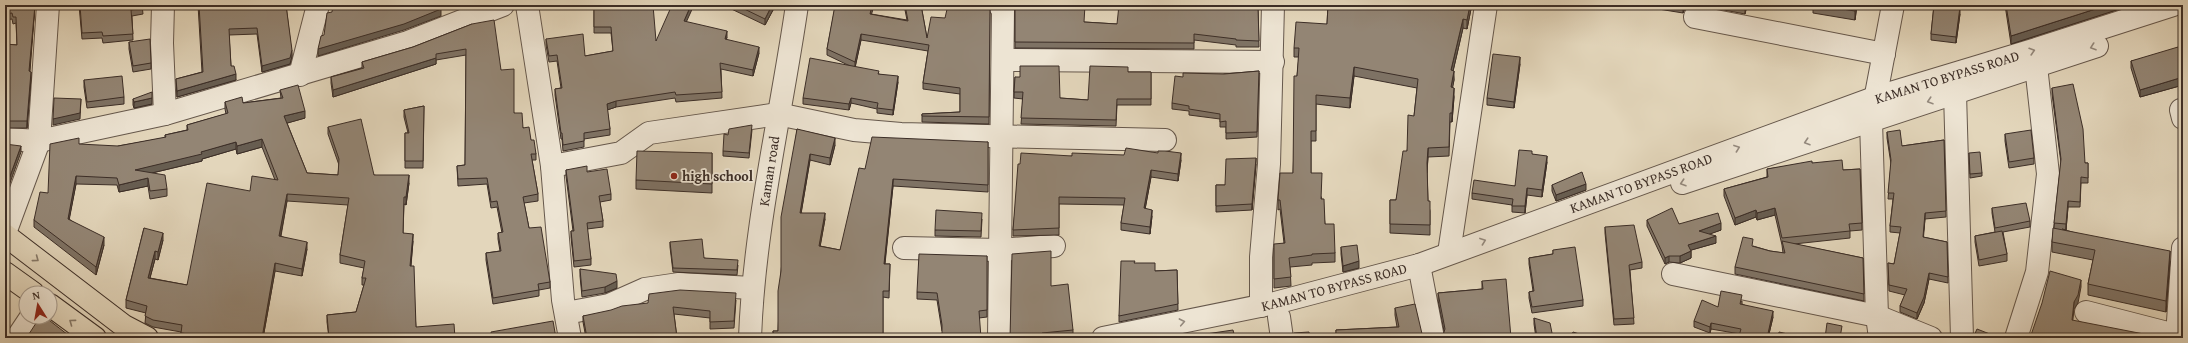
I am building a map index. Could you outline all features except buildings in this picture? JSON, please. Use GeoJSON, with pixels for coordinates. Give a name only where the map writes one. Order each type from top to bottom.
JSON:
{"type":"FeatureCollection","features":[{"type":"Feature","properties":{"kind":"main road"},"geometry":{"type":"LineString","coordinates":[[5,234],[124,326],[148,338]]}},
{"type":"Feature","properties":{"kind":"main road"},"geometry":{"type":"LineString","coordinates":[[5,273],[22,285]]}},
{"type":"Feature","properties":{"kind":"main road"},"geometry":{"type":"LineString","coordinates":[[58,311],[95,338]]}},
{"type":"Feature","properties":{"kind":"street"},"geometry":{"type":"LineString","coordinates":[[5,234],[39,141],[48,5]]}},
{"type":"Feature","properties":{"kind":"street"},"geometry":{"type":"LineString","coordinates":[[163,5],[162,43],[165,114]]}},
{"type":"Feature","properties":{"kind":"street"},"geometry":{"type":"LineString","coordinates":[[300,75],[318,5]]}},
{"type":"Feature","properties":{"kind":"street"},"geometry":{"type":"LineString","coordinates":[[5,139],[39,141],[165,114],[408,42],[502,5]]}},
{"type":"Feature","properties":{"kind":"street"},"geometry":{"type":"LineString","coordinates":[[527,5],[552,166],[566,313],[570,338]]}},
{"type":"Feature","properties":{"kind":"street","name":"Kaman road"},"geometry":{"type":"LineString","coordinates":[[750,338],[752,288],[778,114],[786,77],[797,5]]}},
{"type":"Feature","properties":{"kind":"street"},"geometry":{"type":"LineString","coordinates":[[999,5],[1003,10],[999,338]]}},
{"type":"Feature","properties":{"kind":"street"},"geometry":{"type":"LineString","coordinates":[[1273,5],[1269,164],[1261,257],[1274,320]]}},
{"type":"Feature","properties":{"kind":"street"},"geometry":{"type":"LineString","coordinates":[[1449,253],[1486,5]]}},
{"type":"Feature","properties":{"kind":"street"},"geometry":{"type":"LineString","coordinates":[[1880,338],[1877,316],[1871,121],[1874,98],[1893,5]]}},
{"type":"Feature","properties":{"kind":"street","name":"KAMAN TO BYPASS ROAD"},"geometry":{"type":"LineString","coordinates":[[1420,271],[1449,253],[1874,98],[2040,48],[2172,5]]}},
{"type":"Feature","properties":{"kind":"street","name":"KAMAN TO BYPASS ROAD"},"geometry":{"type":"LineString","coordinates":[[1178,338],[1274,320],[1420,271],[1541,236],[1660,190],[2183,16]]}},
{"type":"Feature","properties":{"kind":"street"},"geometry":{"type":"LineString","coordinates":[[1695,17],[1884,54]]}},
{"type":"Feature","properties":{"kind":"street"},"geometry":{"type":"LineString","coordinates":[[1003,60],[1272,62]]}},
{"type":"Feature","properties":{"kind":"street"},"geometry":{"type":"LineString","coordinates":[[2016,338],[2038,272],[2048,174],[2036,66]]}},
{"type":"Feature","properties":{"kind":"street"},"geometry":{"type":"LineString","coordinates":[[1955,93],[1962,338]]}},
{"type":"Feature","properties":{"kind":"street"},"geometry":{"type":"LineString","coordinates":[[552,166],[621,153],[649,133],[778,114],[854,130],[901,134],[1165,140]]}},
{"type":"Feature","properties":{"kind":"street"},"geometry":{"type":"LineString","coordinates":[[904,248],[1000,250],[1054,246]]}},
{"type":"Feature","properties":{"kind":"street"},"geometry":{"type":"LineString","coordinates":[[2086,312],[2180,336],[2183,248]]}},
{"type":"Feature","properties":{"kind":"street"},"geometry":{"type":"LineString","coordinates":[[1420,271],[1433,338]]}},
{"type":"Feature","properties":{"kind":"street"},"geometry":{"type":"LineString","coordinates":[[1673,274],[1877,316],[1931,338]]}},
{"type":"Feature","properties":{"kind":"street"},"geometry":{"type":"LineString","coordinates":[[566,313],[610,305],[645,289],[679,284],[752,288]]}},
{"type":"Feature","properties":{"kind":"street","name":"KAMAN TO BYPASS ROAD"},"geometry":{"type":"LineString","coordinates":[[1103,338],[1274,320]]}},
{"type":"Feature","properties":{"kind":"street"},"geometry":{"type":"LineString","coordinates":[[17,338],[26,325]]}},
{"type":"Feature","properties":{"kind":"place","name":"high school"},"geometry":{"type":"Point","coordinates":[674,176]}}]}
